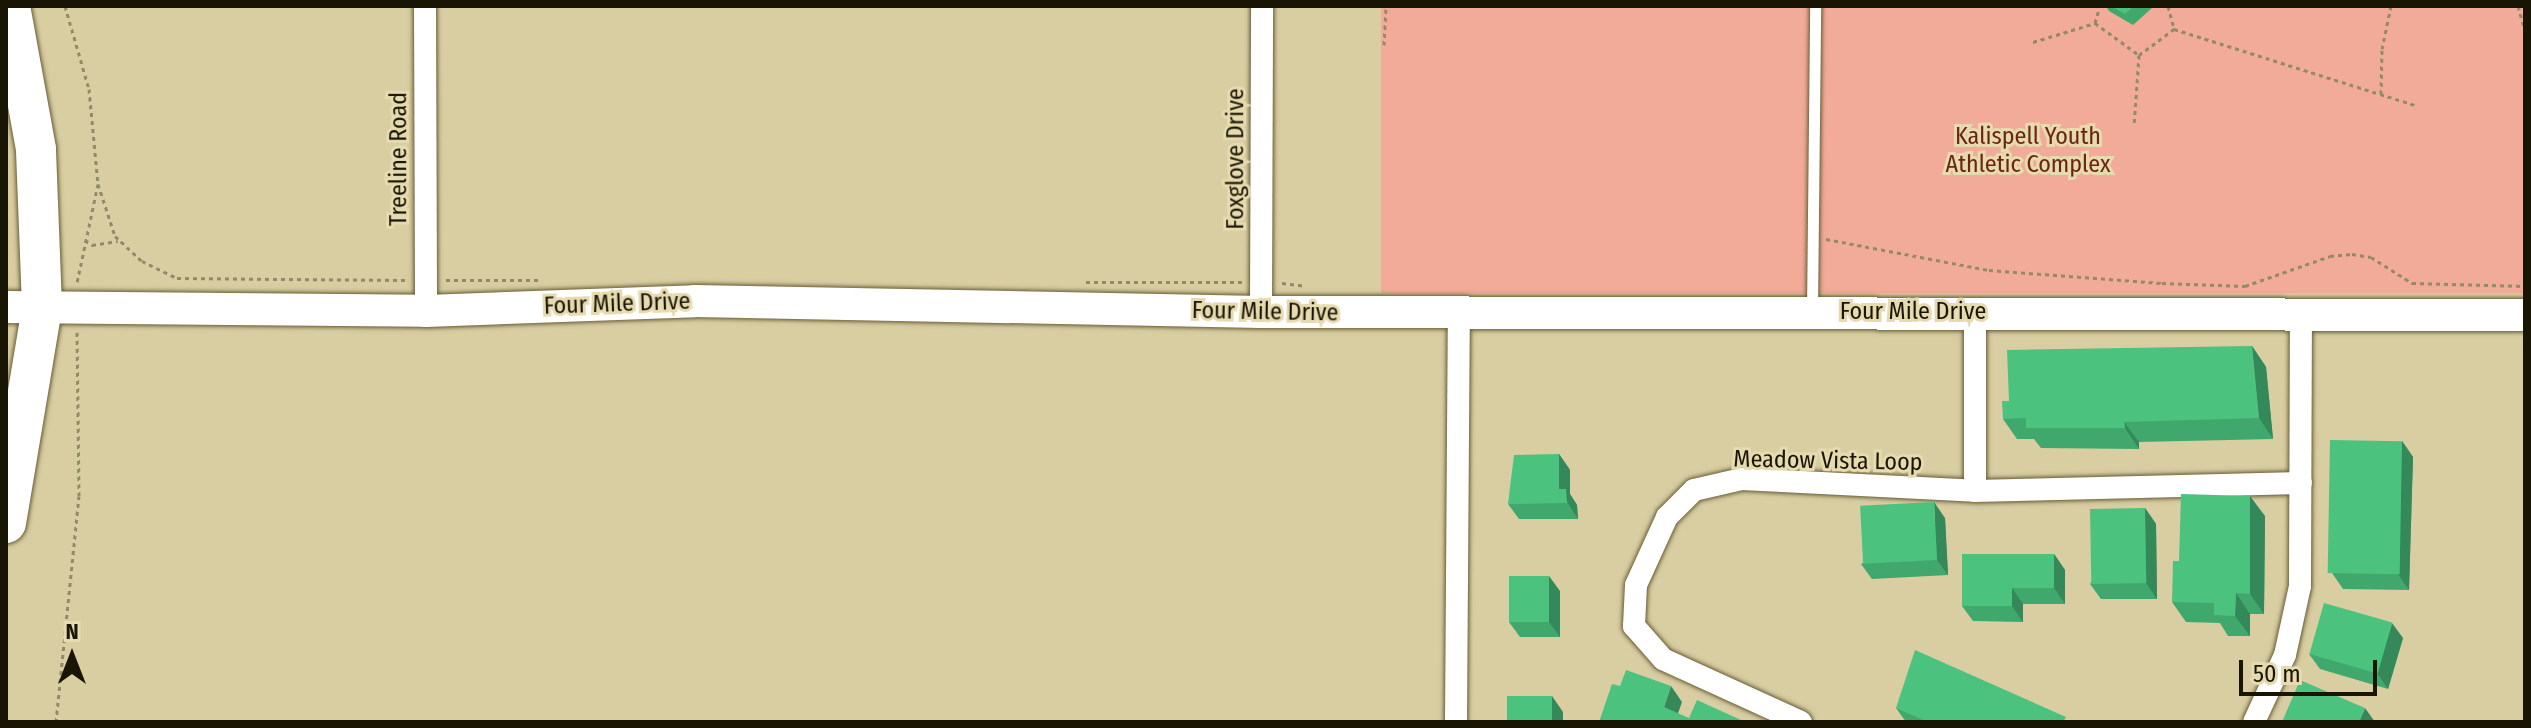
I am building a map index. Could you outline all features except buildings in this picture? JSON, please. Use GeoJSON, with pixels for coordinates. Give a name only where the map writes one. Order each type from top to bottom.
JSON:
{"type":"FeatureCollection","features":[{"type":"Feature","properties":{"kind":"highway"},"geometry":{"type":"LineString","coordinates":[[6,523],[36,149],[10,6]]}},
{"type":"Feature","properties":{"kind":"street","name":"Treeline Road"},"geometry":{"type":"LineString","coordinates":[[425,6],[426,311]]}},
{"type":"Feature","properties":{"kind":"street","name":"Foxglove Drive"},"geometry":{"type":"LineString","coordinates":[[1261,312],[1262,6]]}},
{"type":"Feature","properties":{"kind":"street","name":"Four Mile Drive"},"geometry":{"type":"LineString","coordinates":[[24,307],[426,311],[725,301],[1261,312],[2525,315]]}},
{"type":"Feature","properties":{"kind":"street"},"geometry":{"type":"LineString","coordinates":[[1975,312],[1975,491]]}},
{"type":"Feature","properties":{"kind":"street"},"geometry":{"type":"LineString","coordinates":[[1456,722],[1459,313]]}},
{"type":"Feature","properties":{"kind":"street"},"geometry":{"type":"LineString","coordinates":[[2254,722],[2285,655],[2300,586],[2301,314]]}},
{"type":"Feature","properties":{"kind":"street","name":"Meadow Vista Loop"},"geometry":{"type":"LineString","coordinates":[[1801,722],[1663,659],[1634,626],[1636,585],[1667,517],[1694,490],[1742,479],[1975,491],[2301,483]]}},
{"type":"Feature","properties":{"kind":"lane"},"geometry":{"type":"LineString","coordinates":[[1812,311],[1810,236],[1815,6]]}},
{"type":"Feature","properties":{"kind":"path"},"geometry":{"type":"LineString","coordinates":[[65,6],[89,89],[98,172],[97,202],[85,240],[77,289]]}},
{"type":"Feature","properties":{"kind":"path"},"geometry":{"type":"LineString","coordinates":[[1384,45],[1386,6]]}},
{"type":"Feature","properties":{"kind":"path"},"geometry":{"type":"LineString","coordinates":[[2095,23],[2100,6]]}},
{"type":"Feature","properties":{"kind":"path"},"geometry":{"type":"LineString","coordinates":[[2168,6],[2174,29]]}},
{"type":"Feature","properties":{"kind":"path"},"geometry":{"type":"LineString","coordinates":[[2381,94],[2382,49],[2391,6]]}},
{"type":"Feature","properties":{"kind":"path"},"geometry":{"type":"LineString","coordinates":[[2518,6],[2525,30]]}},
{"type":"Feature","properties":{"kind":"path"},"geometry":{"type":"LineString","coordinates":[[2033,42],[2095,23]]}},
{"type":"Feature","properties":{"kind":"path"},"geometry":{"type":"LineString","coordinates":[[2095,23],[2139,55]]}},
{"type":"Feature","properties":{"kind":"path"},"geometry":{"type":"LineString","coordinates":[[2134,126],[2139,55],[2174,29]]}},
{"type":"Feature","properties":{"kind":"path"},"geometry":{"type":"LineString","coordinates":[[2174,29],[2415,105]]}},
{"type":"Feature","properties":{"kind":"path"},"geometry":{"type":"LineString","coordinates":[[1810,236],[1989,270],[2162,283],[2245,286],[2330,256],[2352,254],[2371,257],[2412,283],[2525,286]]}},
{"type":"Feature","properties":{"kind":"path"},"geometry":{"type":"LineString","coordinates":[[85,240],[92,245],[114,240],[130,250]]}},
{"type":"Feature","properties":{"kind":"path"},"geometry":{"type":"LineString","coordinates":[[56,722],[79,496],[77,328]]}},
{"type":"Feature","properties":{"kind":"green space","name":"Kalispell Youth Athletic Complex"},"geometry":{"type":"Polygon","coordinates":[[[1381,6],[2525,6],[2525,293],[1381,293],[1381,6]]]}}]}
